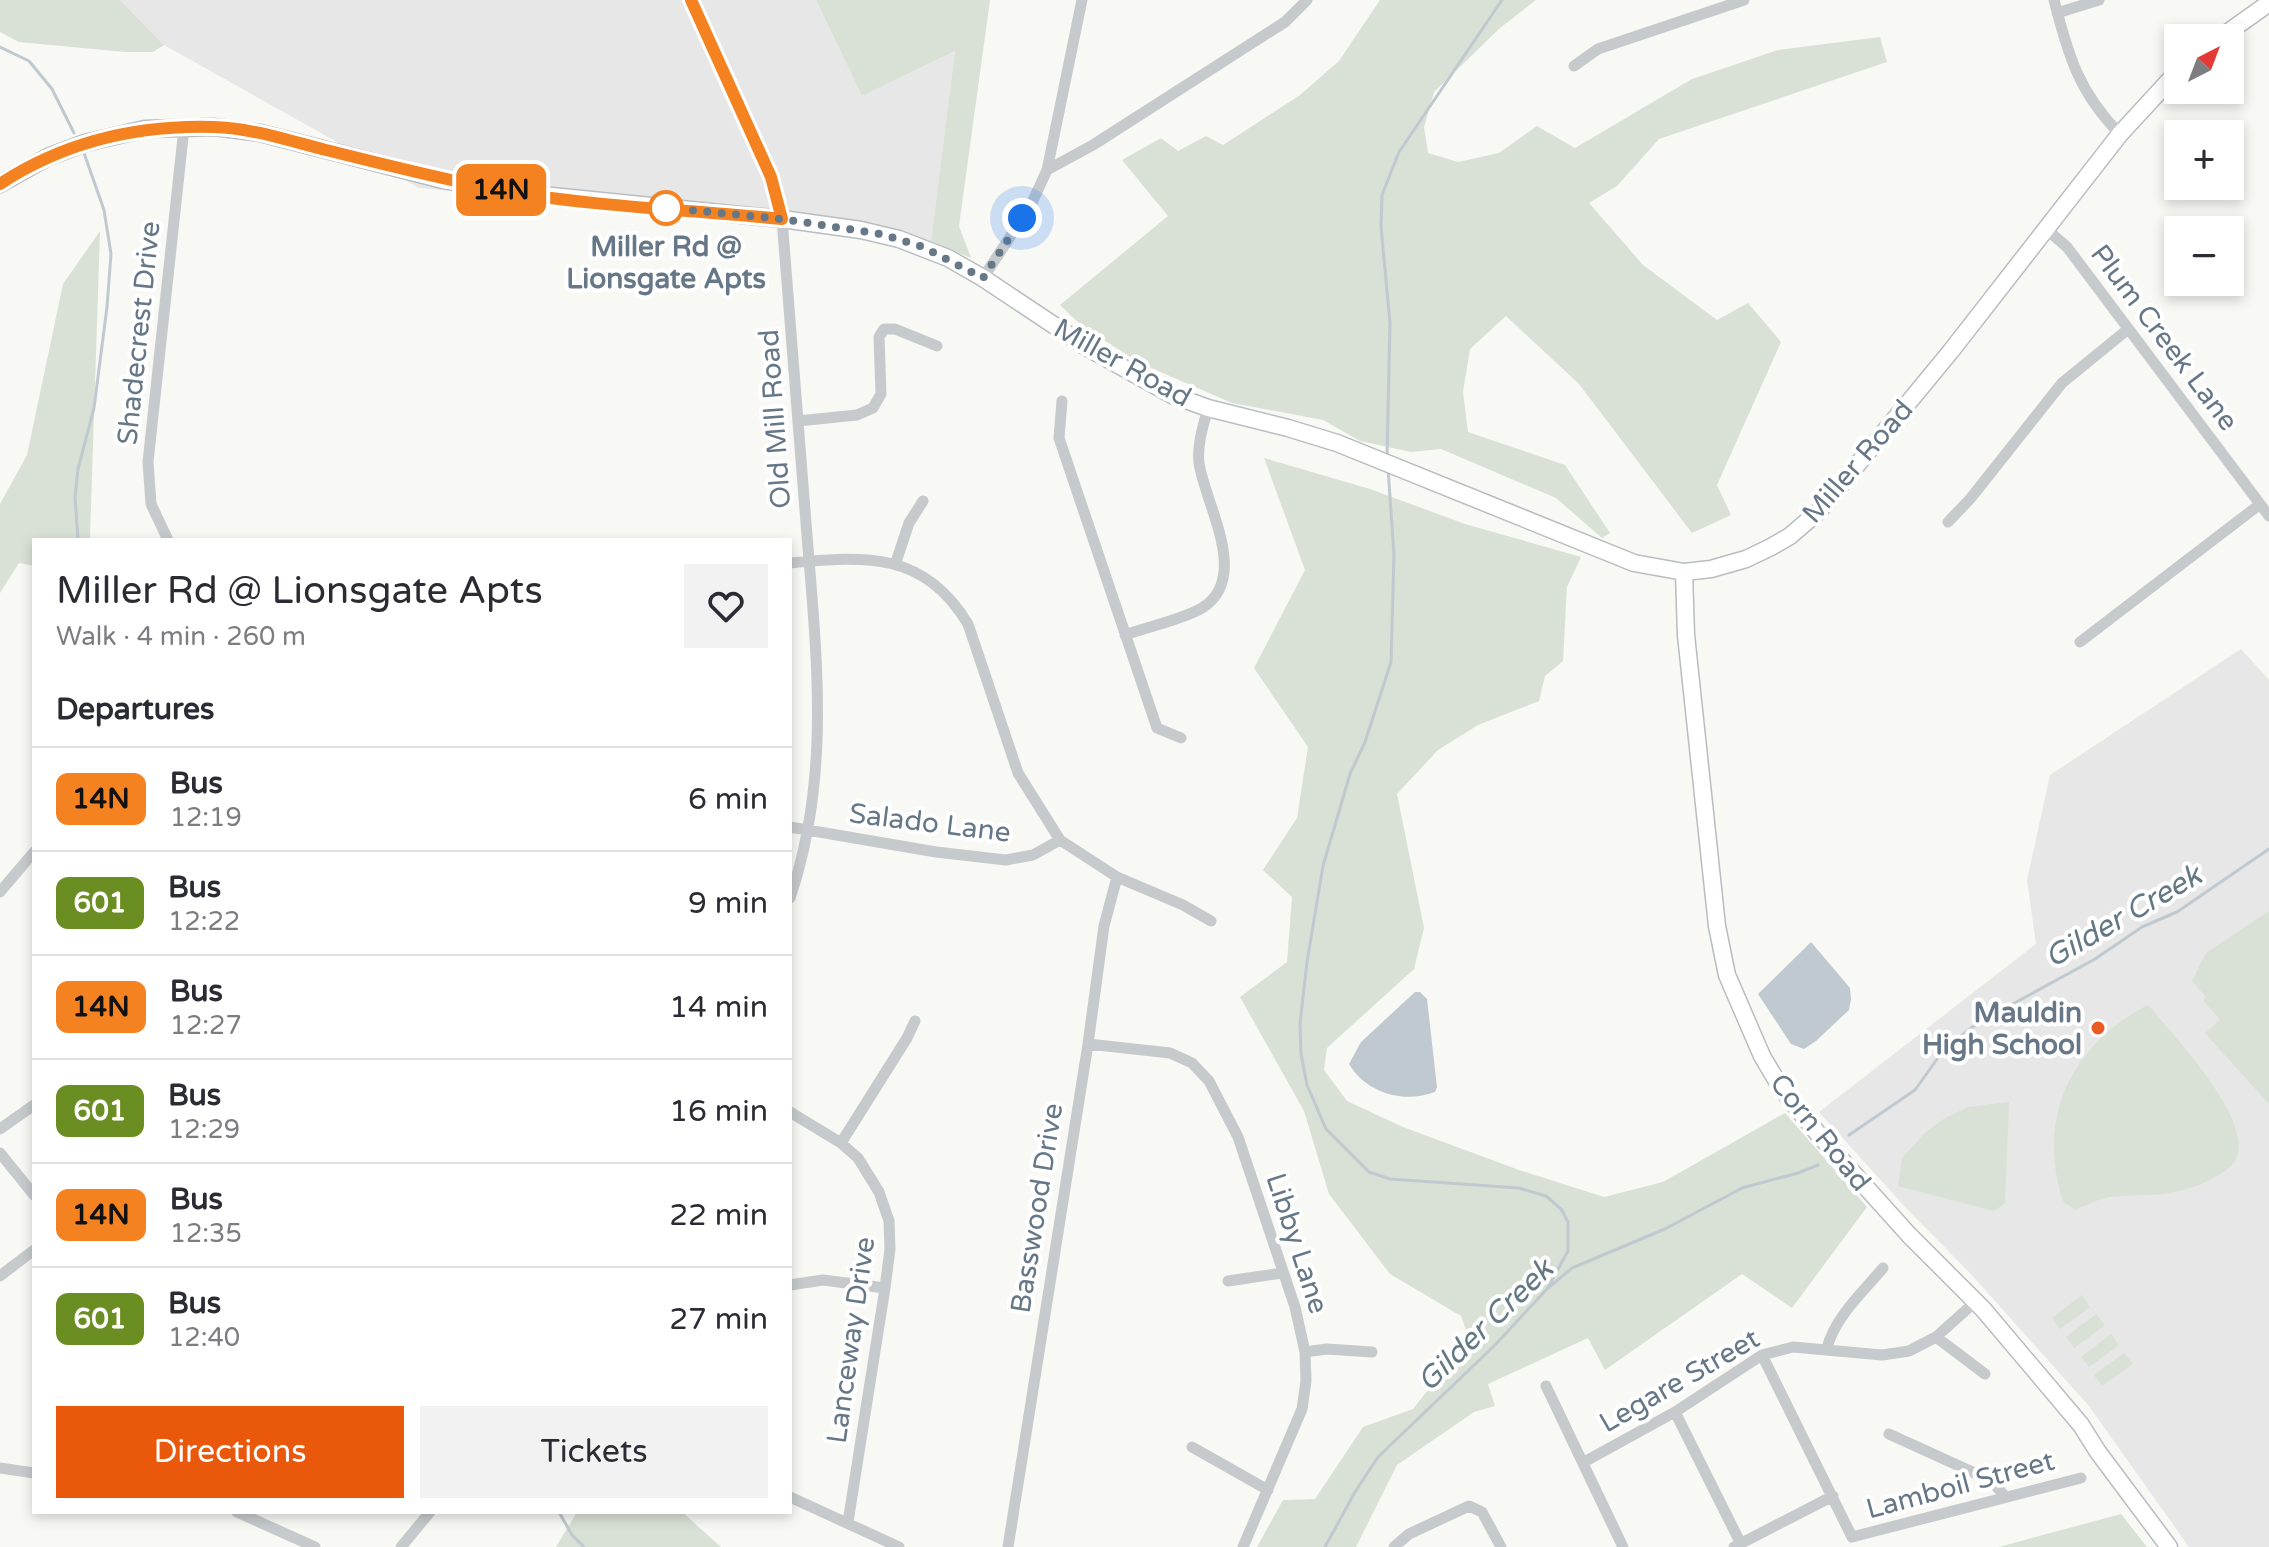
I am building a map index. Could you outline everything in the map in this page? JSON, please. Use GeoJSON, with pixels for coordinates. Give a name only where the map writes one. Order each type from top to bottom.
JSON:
{"type":"FeatureCollection","features":[{"type":"Feature","properties":{"kind":"street","name":"Old Mill Road"},"geometry":{"type":"LineString","coordinates":[[691,0],[771,177],[782,219],[809,561],[818,748],[815,793],[792,890]]}},
{"type":"Feature","properties":{"kind":"street"},"geometry":{"type":"LineString","coordinates":[[983,278],[1031,205],[1047,170],[1082,0]]}},
{"type":"Feature","properties":{"kind":"street"},"geometry":{"type":"LineString","coordinates":[[1047,170],[1093,145],[1285,22],[1307,0]]}},
{"type":"Feature","properties":{"kind":"street"},"geometry":{"type":"LineString","coordinates":[[1574,66],[1598,49],[1744,0]]}},
{"type":"Feature","properties":{"kind":"street"},"geometry":{"type":"LineString","coordinates":[[2054,0],[2071,62],[2082,88],[2120,134]]}},
{"type":"Feature","properties":{"kind":"street"},"geometry":{"type":"LineString","coordinates":[[2057,13],[2099,0]]}},
{"type":"Feature","properties":{"kind":"street"},"geometry":{"type":"LineString","coordinates":[[2240,24],[2269,3]]}},
{"type":"Feature","properties":{"kind":"street","name":"Miller Road"},"geometry":{"type":"LineString","coordinates":[[0,184],[48,157],[85,143],[145,129],[214,127],[260,133],[443,180],[512,192],[861,230],[899,239],[948,258],[1142,380],[1208,408],[1288,428],[1389,464],[1634,563],[1684,572],[1711,569],[1746,559],[1790,536],[1819,511],[2120,134],[2164,86]]}},
{"type":"Feature","properties":{"kind":"street","name":"Shadecrest Drive"},"geometry":{"type":"LineString","coordinates":[[167,538],[151,504],[148,462],[184,128]]}},
{"type":"Feature","properties":{"kind":"street","name":"Plum Creek Lane"},"geometry":{"type":"LineString","coordinates":[[2046,229],[2067,247],[2269,516]]}},
{"type":"Feature","properties":{"kind":"street"},"geometry":{"type":"LineString","coordinates":[[798,421],[857,415],[873,408],[881,394],[879,337],[884,329],[895,329],[937,346]]}},
{"type":"Feature","properties":{"kind":"street"},"geometry":{"type":"LineString","coordinates":[[1948,522],[2062,383],[2127,330]]}},
{"type":"Feature","properties":{"kind":"street"},"geometry":{"type":"LineString","coordinates":[[1062,401],[1059,438],[1157,728],[1181,738]]}},
{"type":"Feature","properties":{"kind":"street"},"geometry":{"type":"LineString","coordinates":[[1125,635],[1202,608],[1212,598],[1224,574],[1222,543],[1198,460],[1208,408]]}},
{"type":"Feature","properties":{"kind":"street"},"geometry":{"type":"LineString","coordinates":[[896,562],[909,523],[923,501]]}},
{"type":"Feature","properties":{"kind":"street"},"geometry":{"type":"LineString","coordinates":[[2080,642],[2259,505]]}},
{"type":"Feature","properties":{"kind":"street"},"geometry":{"type":"LineString","coordinates":[[792,563],[831,558],[896,562],[937,588],[958,607],[968,624],[1018,773],[1060,840],[1117,877],[1183,905],[1211,921]]}},
{"type":"Feature","properties":{"kind":"street","name":"Corn Road"},"geometry":{"type":"LineString","coordinates":[[1684,572],[1686,635],[1717,926],[1732,988],[1762,1056],[1805,1119],[1909,1235],[1975,1302],[2081,1425],[2169,1547]]}},
{"type":"Feature","properties":{"kind":"street","name":"Salado Lane"},"geometry":{"type":"LineString","coordinates":[[792,827],[936,852],[1006,860],[1033,855],[1060,840]]}},
{"type":"Feature","properties":{"kind":"street"},"geometry":{"type":"LineString","coordinates":[[0,892],[32,854]]}},
{"type":"Feature","properties":{"kind":"street","name":"Basswood Drive"},"geometry":{"type":"LineString","coordinates":[[1008,1547],[1104,926],[1117,877]]}},
{"type":"Feature","properties":{"kind":"street"},"geometry":{"type":"LineString","coordinates":[[841,1143],[915,1021]]}},
{"type":"Feature","properties":{"kind":"street","name":"Libby Lane"},"geometry":{"type":"LineString","coordinates":[[1088,1044],[1170,1053],[1199,1069],[1215,1091],[1238,1137],[1295,1307],[1305,1352],[1306,1381],[1302,1409],[1243,1547]]}},
{"type":"Feature","properties":{"kind":"street"},"geometry":{"type":"LineString","coordinates":[[0,1129],[32,1106]]}},
{"type":"Feature","properties":{"kind":"street","name":"Lanceway Drive"},"geometry":{"type":"LineString","coordinates":[[792,1113],[841,1143],[867,1170],[887,1213],[890,1249],[848,1522]]}},
{"type":"Feature","properties":{"kind":"street"},"geometry":{"type":"LineString","coordinates":[[0,1153],[32,1193]]}},
{"type":"Feature","properties":{"kind":"street"},"geometry":{"type":"LineString","coordinates":[[0,1276],[32,1252]]}},
{"type":"Feature","properties":{"kind":"street"},"geometry":{"type":"LineString","coordinates":[[1827,1348],[1838,1322],[1883,1268]]}},
{"type":"Feature","properties":{"kind":"street"},"geometry":{"type":"LineString","coordinates":[[1228,1281],[1282,1273]]}},
{"type":"Feature","properties":{"kind":"street"},"geometry":{"type":"LineString","coordinates":[[792,1285],[823,1280],[885,1288]]}},
{"type":"Feature","properties":{"kind":"street","name":"Legare Street"},"geometry":{"type":"LineString","coordinates":[[1584,1462],[1675,1412],[1762,1355],[1793,1347],[1882,1355],[1909,1351],[1936,1337],[1975,1302]]}},
{"type":"Feature","properties":{"kind":"street"},"geometry":{"type":"LineString","coordinates":[[1936,1337],[1985,1374]]}},
{"type":"Feature","properties":{"kind":"street"},"geometry":{"type":"LineString","coordinates":[[1305,1352],[1327,1349],[1372,1352]]}},
{"type":"Feature","properties":{"kind":"street"},"geometry":{"type":"LineString","coordinates":[[1675,1412],[1738,1545],[1833,1496],[1762,1355]]}},
{"type":"Feature","properties":{"kind":"street"},"geometry":{"type":"LineString","coordinates":[[1546,1386],[1623,1547]]}},
{"type":"Feature","properties":{"kind":"street"},"geometry":{"type":"LineString","coordinates":[[1889,1434],[1990,1480],[2005,1496]]}},
{"type":"Feature","properties":{"kind":"street"},"geometry":{"type":"LineString","coordinates":[[1192,1447],[1268,1490]]}},
{"type":"Feature","properties":{"kind":"street"},"geometry":{"type":"LineString","coordinates":[[0,1468],[32,1473]]}},
{"type":"Feature","properties":{"kind":"street","name":"Lamboil Street"},"geometry":{"type":"LineString","coordinates":[[1833,1496],[1852,1537],[2081,1478]]}},
{"type":"Feature","properties":{"kind":"street"},"geometry":{"type":"LineString","coordinates":[[792,1498],[899,1547]]}},
{"type":"Feature","properties":{"kind":"street"},"geometry":{"type":"LineString","coordinates":[[1394,1547],[1409,1534],[1469,1506],[1482,1512],[1501,1547]]}},
{"type":"Feature","properties":{"kind":"street"},"geometry":{"type":"LineString","coordinates":[[241,1514],[315,1547]]}},
{"type":"Feature","properties":{"kind":"street"},"geometry":{"type":"LineString","coordinates":[[401,1547],[428,1514]]}},
{"type":"Feature","properties":{"kind":"shaded area"},"geometry":{"type":"Polygon","coordinates":[[[0,0],[120,0],[164,45],[153,52],[125,52],[19,42],[0,32],[0,0]]]}},
{"type":"Feature","properties":{"kind":"shaded area"},"geometry":{"type":"Polygon","coordinates":[[[120,0],[816,0],[862,96],[955,51],[931,241],[781,222],[419,188],[164,45],[120,0]]]}},
{"type":"Feature","properties":{"kind":"shaded area"},"geometry":{"type":"Polygon","coordinates":[[[816,0],[990,0],[959,226],[971,258],[931,241],[955,51],[862,96],[816,0]]]}},
{"type":"Feature","properties":{"kind":"shaded area"},"geometry":{"type":"Polygon","coordinates":[[[1380,0],[1536,0],[1500,28],[1434,92],[1424,127],[1428,153],[1458,162],[1499,153],[1537,126],[1575,148],[1692,79],[1778,50],[1880,37],[1887,62],[1659,139],[1617,186],[1589,203],[1643,265],[1717,320],[1748,303],[1781,342],[1717,485],[1731,515],[1692,533],[1579,384],[1506,316],[1470,349],[1463,392],[1468,432],[1565,465],[1610,533],[1602,538],[1556,498],[1441,449],[1411,452],[1360,441],[1323,420],[1232,403],[1140,363],[1082,326],[1060,305],[1168,216],[1122,160],[1161,138],[1178,151],[1206,136],[1223,145],[1300,95],[1339,61],[1380,0]]]}},
{"type":"Feature","properties":{"kind":"shaded area"},"geometry":{"type":"Polygon","coordinates":[[[100,231],[91,538],[32,538],[32,566],[19,563],[0,593],[0,504],[27,455],[63,284],[100,231]]]}},
{"type":"Feature","properties":{"kind":"shaded area"},"geometry":{"type":"Polygon","coordinates":[[[1264,458],[1370,489],[1465,524],[1581,557],[1567,587],[1563,661],[1545,676],[1539,701],[1478,725],[1438,750],[1397,794],[1424,928],[1414,969],[1327,1048],[1324,1070],[1347,1101],[1403,1127],[1519,1170],[1604,1197],[1663,1182],[1785,1113],[1867,1207],[1792,1308],[1742,1274],[1605,1370],[1588,1338],[1488,1384],[1495,1406],[1474,1412],[1397,1465],[1356,1547],[1257,1547],[1283,1500],[1315,1499],[1363,1427],[1413,1409],[1469,1338],[1461,1316],[1390,1274],[1329,1194],[1304,1111],[1240,997],[1287,962],[1292,897],[1263,870],[1297,818],[1308,747],[1254,668],[1305,570],[1264,458]]]}},
{"type":"Feature","properties":{"kind":"shaded area","name":"Mauldin High School"},"geometry":{"type":"Polygon","coordinates":[[[2241,649],[2269,680],[2269,1547],[2189,1547],[2089,1406],[1819,1112],[2036,944],[2027,880],[2050,775],[2241,649]]]}},
{"type":"Feature","properties":{"kind":"shaded area"},"geometry":{"type":"Polygon","coordinates":[[[2269,911],[2269,1104],[2205,1033],[2220,1020],[2192,981],[2206,953],[2269,911]]]}},
{"type":"Feature","properties":{"kind":"shaded area"},"geometry":{"type":"Polygon","coordinates":[[[1811,942],[1850,988],[1851,999],[1849,1010],[1804,1049],[1791,1044],[1758,994],[1811,942]]]}},
{"type":"Feature","properties":{"kind":"shaded area"},"geometry":{"type":"Polygon","coordinates":[[[1415,992],[1420,992],[1427,999],[1437,1087],[1435,1092],[1423,1095],[1399,1096],[1365,1082],[1349,1064],[1361,1042],[1415,992]]]}},
{"type":"Feature","properties":{"kind":"shaded area"},"geometry":{"type":"Polygon","coordinates":[[[2148,1005],[2193,1058],[2226,1105],[2236,1128],[2239,1149],[2228,1169],[2196,1186],[2165,1194],[2110,1197],[2075,1210],[2063,1201],[2056,1170],[2054,1141],[2066,1086],[2080,1062],[2098,1041],[2121,1021],[2148,1005]]]}},
{"type":"Feature","properties":{"kind":"shaded area"},"geometry":{"type":"Polygon","coordinates":[[[2009,1102],[2005,1203],[1994,1211],[1898,1186],[1902,1158],[1926,1132],[1968,1107],[2009,1102]]]}},
{"type":"Feature","properties":{"kind":"shaded area"},"geometry":{"type":"Polygon","coordinates":[[[2082,1295],[2090,1307],[2060,1329],[2052,1318],[2082,1295]]]}},
{"type":"Feature","properties":{"kind":"shaded area"},"geometry":{"type":"Polygon","coordinates":[[[2096,1314],[2105,1325],[2074,1348],[2066,1337],[2096,1314]]]}},
{"type":"Feature","properties":{"kind":"shaded area"},"geometry":{"type":"Polygon","coordinates":[[[2111,1334],[2119,1345],[2089,1367],[2081,1357],[2111,1334]]]}},
{"type":"Feature","properties":{"kind":"shaded area"},"geometry":{"type":"Polygon","coordinates":[[[2124,1353],[2133,1364],[2102,1386],[2094,1375],[2124,1353]]]}},
{"type":"Feature","properties":{"kind":"shaded area"},"geometry":{"type":"Polygon","coordinates":[[[576,1514],[684,1514],[721,1547],[556,1547],[576,1514]]]}},
{"type":"Feature","properties":{"kind":"shaded area"},"geometry":{"type":"Polygon","coordinates":[[[2121,1514],[2147,1547],[1999,1547],[2121,1514]]]}},
{"type":"Feature","properties":{"kind":"waterway"},"geometry":{"type":"LineString","coordinates":[[1387,457],[1390,323],[1381,227],[1382,195],[1399,152],[1502,0]]}},
{"type":"Feature","properties":{"kind":"waterway"},"geometry":{"type":"LineString","coordinates":[[0,47],[29,61],[52,89],[74,133]]}},
{"type":"Feature","properties":{"kind":"waterway"},"geometry":{"type":"LineString","coordinates":[[78,538],[75,497],[78,469],[94,408],[111,254],[104,210],[84,153]]}},
{"type":"Feature","properties":{"kind":"waterway"},"geometry":{"type":"LineString","coordinates":[[1388,468],[1394,555],[1391,662],[1365,742],[1350,774],[1323,866],[1300,1024],[1301,1054],[1307,1085],[1326,1129],[1369,1172],[1390,1179],[1519,1188],[1546,1196],[1561,1209],[1568,1222],[1568,1251],[1547,1289]]}},
{"type":"Feature","properties":{"kind":"waterway","name":"Gilder Creek"},"geometry":{"type":"LineString","coordinates":[[1849,1135],[1915,1090],[1945,1048],[1978,1023],[2095,959],[2142,927],[2177,912],[2269,849]]}},
{"type":"Feature","properties":{"kind":"waterway","name":"Gilder Creek"},"geometry":{"type":"LineString","coordinates":[[1325,1547],[1378,1457],[1494,1346],[1547,1289],[1572,1268],[1665,1229],[1742,1188],[1818,1165]]}},
{"type":"Feature","properties":{"kind":"waterway"},"geometry":{"type":"LineString","coordinates":[[560,1514],[572,1535],[584,1547]]}},
{"type":"Feature","properties":{"kind":"bus line","name":"14N"},"geometry":{"type":"LineString","coordinates":[[0,184],[48,157],[121,133],[157,127],[214,127],[260,133],[443,180],[512,192],[782,219],[771,177],[691,0]]}},
{"type":"Feature","properties":{"kind":"place","name":"Miller Rd @ Lionsgate Apts"},"geometry":{"type":"Point","coordinates":[666,208]}},
{"type":"Feature","properties":{"kind":"place","name":"Mauldin High School"},"geometry":{"type":"Point","coordinates":[2098,1028]}},
{"type":"Feature","properties":{"kind":"route"},"geometry":{"type":"LineString","coordinates":[[666,208],[658,207],[782,219],[881,234],[923,247],[983,278],[1022,218]]}}]}
